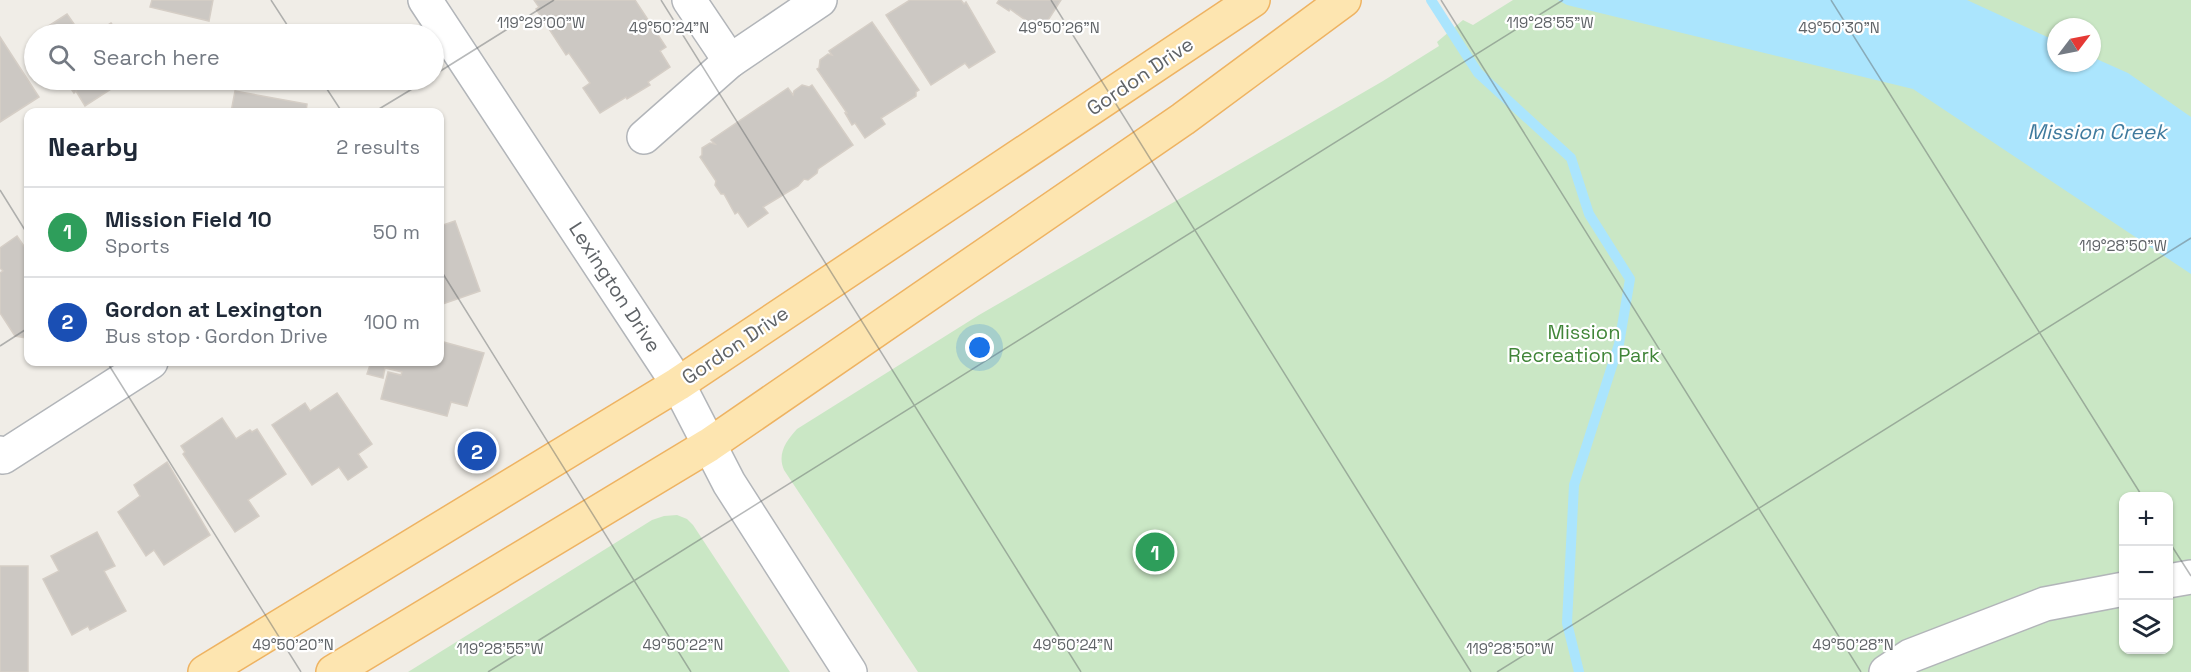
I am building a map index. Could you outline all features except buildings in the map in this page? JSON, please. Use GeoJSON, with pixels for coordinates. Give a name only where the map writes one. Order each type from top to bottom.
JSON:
{"type":"FeatureCollection","features":[{"type":"Feature","properties":{"kind":"main road","name":"Gordon Drive"},"geometry":{"type":"LineString","coordinates":[[205,672],[678,384],[1253,0]]}},
{"type":"Feature","properties":{"kind":"main road"},"geometry":{"type":"LineString","coordinates":[[333,672],[709,445],[1183,119],[1344,0]]}},
{"type":"Feature","properties":{"kind":"street","name":"Lexington Drive"},"geometry":{"type":"LineString","coordinates":[[425,0],[441,24]]}},
{"type":"Feature","properties":{"kind":"street"},"geometry":{"type":"LineString","coordinates":[[689,0],[730,61]]}},
{"type":"Feature","properties":{"kind":"street"},"geometry":{"type":"LineString","coordinates":[[644,137],[730,61],[820,0]]}},
{"type":"Feature","properties":{"kind":"street","name":"Lexington Drive"},"geometry":{"type":"LineString","coordinates":[[444,29],[678,384],[729,483],[850,672]]}},
{"type":"Feature","properties":{"kind":"street"},"geometry":{"type":"LineString","coordinates":[[1,455],[145,366]]}},
{"type":"Feature","properties":{"kind":"street"},"geometry":{"type":"LineString","coordinates":[[2173,580],[2191,577]]}},
{"type":"Feature","properties":{"kind":"street"},"geometry":{"type":"LineString","coordinates":[[1886,672],[1910,656],[2045,604],[2119,590]]}},
{"type":"Feature","properties":{"kind":"green space","name":"Mission Recreation Park"},"geometry":{"type":"Polygon","coordinates":[[[1513,0],[2191,0],[2191,672],[918,672],[784,470],[782,453],[786,443],[797,429],[979,315],[1383,81],[1439,46],[1437,42],[1463,20],[1473,25],[1513,0]]]}},
{"type":"Feature","properties":{"kind":"green space"},"geometry":{"type":"Polygon","coordinates":[[[677,515],[687,519],[693,525],[790,672],[408,672],[652,520],[677,515]]]}},
{"type":"Feature","properties":{"kind":"water","name":"Mission Creek"},"geometry":{"type":"Polygon","coordinates":[[[1558,0],[1967,0],[2047,37],[2047,72],[2101,72],[2101,61],[2128,73],[2191,117],[2191,274],[1913,89],[1567,5],[1558,0]]]}},
{"type":"Feature","properties":{"kind":"waterway"},"geometry":{"type":"LineString","coordinates":[[1431,0],[1478,73],[1571,158],[1589,214],[1630,279],[1619,344],[1574,485],[1567,623],[1579,672]]}},
{"type":"Feature","properties":{"kind":"place","name":"Gordon at Lexington"},"geometry":{"type":"Point","coordinates":[477,451]}},
{"type":"Feature","properties":{"kind":"place","name":"Mission Field 10"},"geometry":{"type":"Point","coordinates":[1155,552]}}]}
